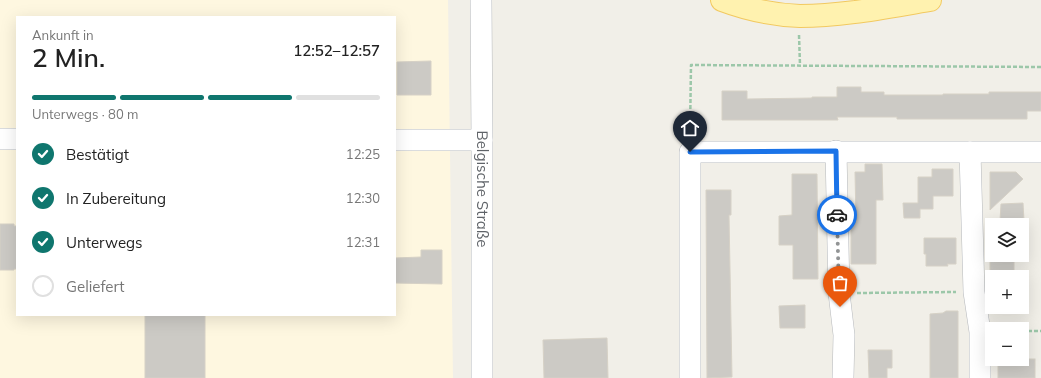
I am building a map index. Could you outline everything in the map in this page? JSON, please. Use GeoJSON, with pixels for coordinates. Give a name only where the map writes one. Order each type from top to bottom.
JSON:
{"type":"FeatureCollection","features":[{"type":"Feature","properties":{"kind":"main road"},"geometry":{"type":"LineString","coordinates":[[722,0],[759,5],[799,16],[832,14],[930,0]]}},
{"type":"Feature","properties":{"kind":"street","name":"Belgische Straße"},"geometry":{"type":"LineString","coordinates":[[480,0],[482,140],[482,378]]}},
{"type":"Feature","properties":{"kind":"street"},"geometry":{"type":"LineString","coordinates":[[0,139],[16,139]]}},
{"type":"Feature","properties":{"kind":"street"},"geometry":{"type":"LineString","coordinates":[[396,140],[482,140]]}},
{"type":"Feature","properties":{"kind":"street"},"geometry":{"type":"LineString","coordinates":[[836,151],[839,293],[844,335],[843,378]]}},
{"type":"Feature","properties":{"kind":"street"},"geometry":{"type":"LineString","coordinates":[[690,378],[690,152],[1041,152]]}},
{"type":"Feature","properties":{"kind":"street"},"geometry":{"type":"LineString","coordinates":[[970,152],[974,292],[980,332],[980,378]]}},
{"type":"Feature","properties":{"kind":"path"},"geometry":{"type":"LineString","coordinates":[[799,16],[800,65]]}},
{"type":"Feature","properties":{"kind":"path"},"geometry":{"type":"LineString","coordinates":[[690,152],[691,65],[1041,66]]}},
{"type":"Feature","properties":{"kind":"path"},"geometry":{"type":"LineString","coordinates":[[839,293],[974,292]]}},
{"type":"Feature","properties":{"kind":"path"},"geometry":{"type":"LineString","coordinates":[[1029,331],[1041,331]]}},
{"type":"Feature","properties":{"kind":"shaded area"},"geometry":{"type":"Polygon","coordinates":[[[0,0],[448,0],[453,378],[0,378],[0,0]]]}},
{"type":"Feature","properties":{"kind":"building"},"geometry":{"type":"Polygon","coordinates":[[[431,61],[431,95],[397,95],[397,62],[431,61]]]}},
{"type":"Feature","properties":{"kind":"building"},"geometry":{"type":"Polygon","coordinates":[[[837,87],[861,87],[861,92],[884,92],[884,95],[1041,92],[1041,111],[1027,111],[1027,119],[897,119],[897,117],[837,117],[838,120],[722,120],[722,91],[747,91],[747,99],[812,98],[837,97],[837,87]]]}},
{"type":"Feature","properties":{"kind":"building"},"geometry":{"type":"Polygon","coordinates":[[[865,164],[882,164],[883,200],[876,200],[876,264],[851,264],[851,220],[856,220],[855,172],[865,172],[865,164]]]}},
{"type":"Feature","properties":{"kind":"building"},"geometry":{"type":"Polygon","coordinates":[[[932,169],[953,169],[953,196],[933,196],[933,209],[920,209],[920,218],[904,218],[903,203],[918,203],[918,177],[932,177],[932,169]]]}},
{"type":"Feature","properties":{"kind":"building"},"geometry":{"type":"Polygon","coordinates":[[[990,172],[1016,172],[1023,179],[990,210],[990,172]]]}},
{"type":"Feature","properties":{"kind":"building"},"geometry":{"type":"Polygon","coordinates":[[[792,174],[817,174],[818,279],[793,279],[793,245],[779,245],[779,216],[792,215],[792,174]]]}},
{"type":"Feature","properties":{"kind":"building"},"geometry":{"type":"Polygon","coordinates":[[[706,190],[731,190],[731,215],[729,215],[732,377],[707,378],[706,190]]]}},
{"type":"Feature","properties":{"kind":"building"},"geometry":{"type":"Polygon","coordinates":[[[1023,203],[1024,218],[1000,218],[1001,204],[1023,203]]]}},
{"type":"Feature","properties":{"kind":"building"},"geometry":{"type":"Polygon","coordinates":[[[0,224],[14,224],[14,226],[16,226],[16,269],[0,270],[0,224]]]}},
{"type":"Feature","properties":{"kind":"building"},"geometry":{"type":"Polygon","coordinates":[[[924,238],[956,238],[956,264],[947,264],[948,266],[926,266],[924,238]]]}},
{"type":"Feature","properties":{"kind":"building"},"geometry":{"type":"Polygon","coordinates":[[[421,250],[442,250],[442,284],[396,283],[396,258],[421,257],[421,250]]]}},
{"type":"Feature","properties":{"kind":"building"},"geometry":{"type":"Polygon","coordinates":[[[990,262],[1014,262],[1014,270],[990,270],[990,262]]]}},
{"type":"Feature","properties":{"kind":"building"},"geometry":{"type":"Polygon","coordinates":[[[805,305],[805,328],[780,328],[779,306],[805,305]]]}},
{"type":"Feature","properties":{"kind":"building"},"geometry":{"type":"Polygon","coordinates":[[[946,311],[958,311],[958,378],[930,378],[930,314],[943,313],[946,311]]]}},
{"type":"Feature","properties":{"kind":"building"},"geometry":{"type":"Polygon","coordinates":[[[145,316],[205,316],[205,378],[145,378],[145,316]]]}},
{"type":"Feature","properties":{"kind":"building"},"geometry":{"type":"Polygon","coordinates":[[[607,338],[608,378],[544,378],[543,340],[607,338]]]}},
{"type":"Feature","properties":{"kind":"building"},"geometry":{"type":"Polygon","coordinates":[[[868,350],[892,350],[892,368],[887,368],[887,378],[869,378],[868,350]]]}},
{"type":"Feature","properties":{"kind":"building"},"geometry":{"type":"Polygon","coordinates":[[[1029,359],[1035,359],[1035,378],[998,378],[998,366],[1029,366],[1029,359]]]}},
{"type":"Feature","properties":{"kind":"way so far"},"geometry":{"type":"LineString","coordinates":[[837,215],[840,307]]}},
{"type":"Feature","properties":{"kind":"route"},"geometry":{"type":"LineString","coordinates":[[690,152],[836,151],[837,215]]}}]}
